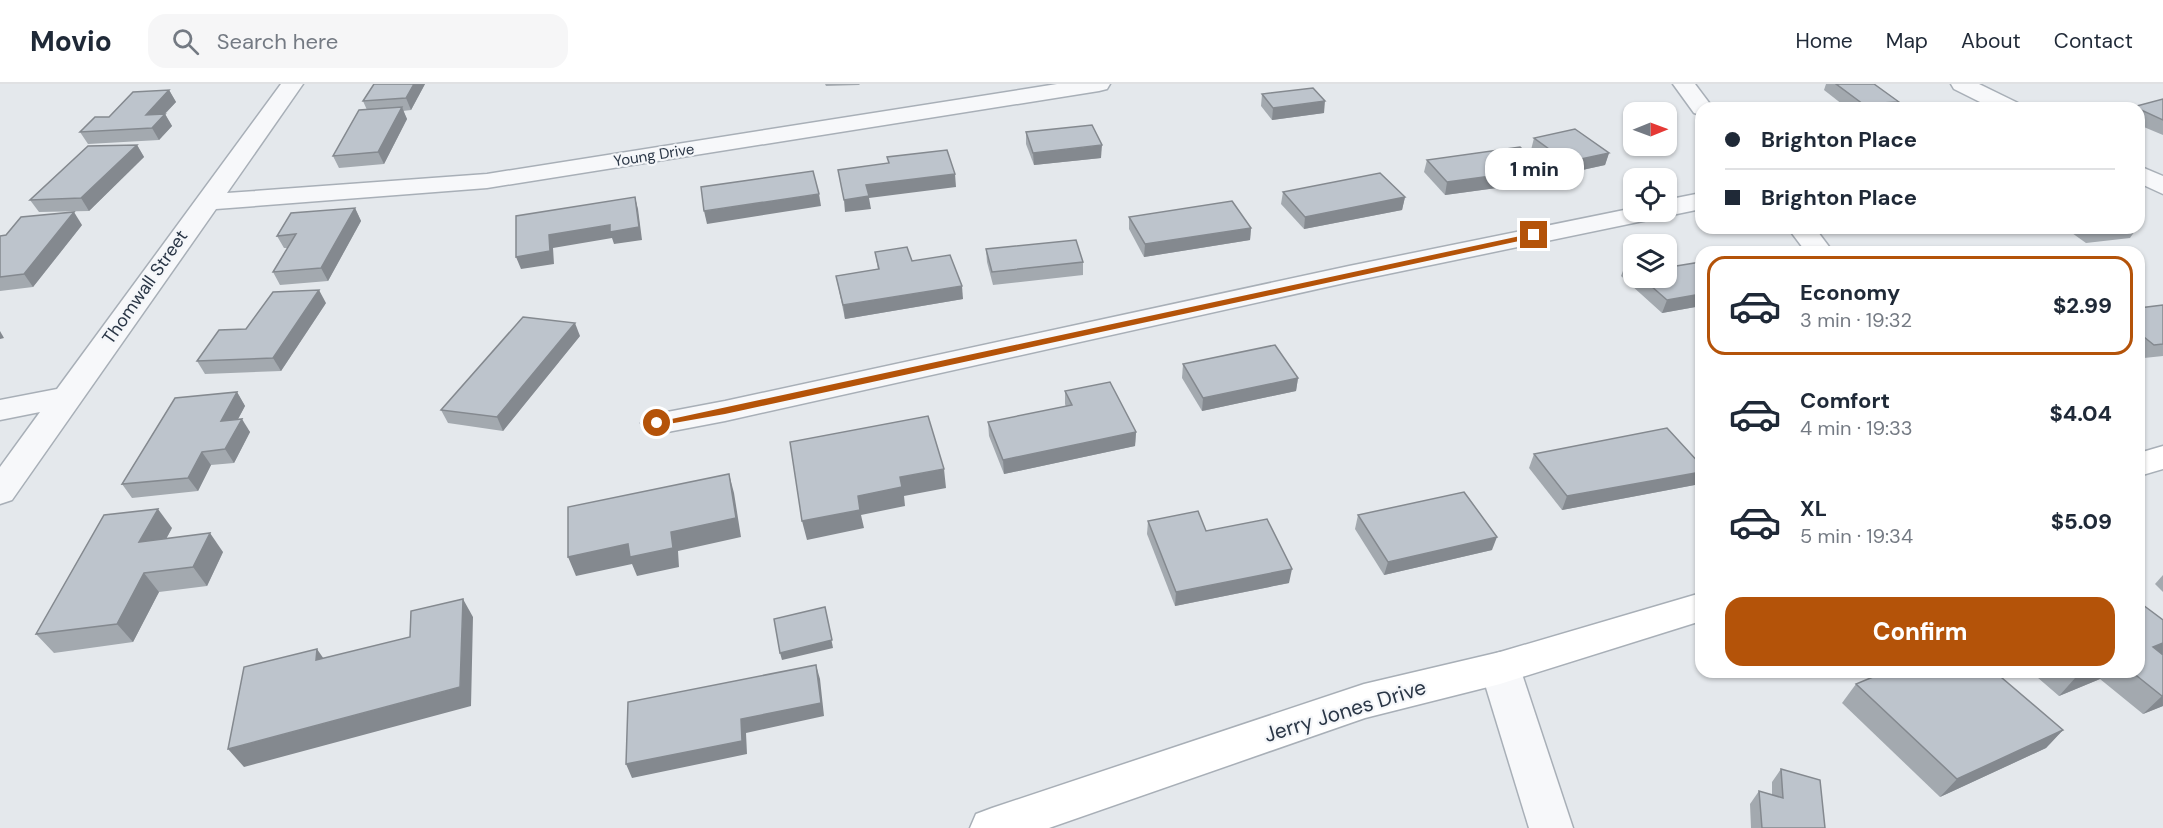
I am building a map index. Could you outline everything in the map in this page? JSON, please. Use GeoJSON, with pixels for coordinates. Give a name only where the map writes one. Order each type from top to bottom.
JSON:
{"type":"FeatureCollection","features":[{"type":"Feature","properties":{"kind":"main road"},"geometry":{"type":"LineString","coordinates":[[2145,463],[2163,457]]}},
{"type":"Feature","properties":{"kind":"main road","name":"Jerry Jones Drive"},"geometry":{"type":"LineString","coordinates":[[992,828],[1364,701],[1500,668],[1695,609]]}},
{"type":"Feature","properties":{"kind":"street","name":"Thomwall Street"},"geometry":{"type":"LineString","coordinates":[[0,492],[292,84]]}},
{"type":"Feature","properties":{"kind":"street","name":"Young Drive"},"geometry":{"type":"LineString","coordinates":[[206,202],[488,181],[1099,84]]}},
{"type":"Feature","properties":{"kind":"street"},"geometry":{"type":"LineString","coordinates":[[1684,84],[1698,102]]}},
{"type":"Feature","properties":{"kind":"street"},"geometry":{"type":"LineString","coordinates":[[1962,84],[1998,102]]}},
{"type":"Feature","properties":{"kind":"street"},"geometry":{"type":"LineString","coordinates":[[2145,176],[2163,186]]}},
{"type":"Feature","properties":{"kind":"street"},"geometry":{"type":"LineString","coordinates":[[1677,206],[1695,202]]}},
{"type":"Feature","properties":{"kind":"street"},"geometry":{"type":"LineString","coordinates":[[657,423],[725,411],[1337,276],[1623,218]]}},
{"type":"Feature","properties":{"kind":"street"},"geometry":{"type":"LineString","coordinates":[[1806,234],[1815,246]]}},
{"type":"Feature","properties":{"kind":"street"},"geometry":{"type":"LineString","coordinates":[[0,410],[67,398]]}},
{"type":"Feature","properties":{"kind":"street"},"geometry":{"type":"LineString","coordinates":[[1500,668],[1551,828]]}},
{"type":"Feature","properties":{"kind":"building"},"geometry":{"type":"Polygon","coordinates":[[[374,84],[414,84],[406,98],[363,101],[374,84]]]}},
{"type":"Feature","properties":{"kind":"building"},"geometry":{"type":"Polygon","coordinates":[[[1836,84],[1874,84],[1899,102],[1860,102],[1836,84]]]}},
{"type":"Feature","properties":{"kind":"building"},"geometry":{"type":"Polygon","coordinates":[[[1313,88],[1325,101],[1273,108],[1262,94],[1313,88]]]}},
{"type":"Feature","properties":{"kind":"building"},"geometry":{"type":"Polygon","coordinates":[[[169,90],[146,115],[165,114],[152,128],[80,132],[95,117],[109,117],[133,92],[169,90]]]}},
{"type":"Feature","properties":{"kind":"building"},"geometry":{"type":"Polygon","coordinates":[[[2163,99],[2163,120],[2145,112],[2145,104],[2163,99]]]}},
{"type":"Feature","properties":{"kind":"building"},"geometry":{"type":"Polygon","coordinates":[[[402,107],[378,152],[333,156],[359,110],[402,107]]]}},
{"type":"Feature","properties":{"kind":"building"},"geometry":{"type":"Polygon","coordinates":[[[1092,125],[1102,145],[1033,153],[1026,132],[1092,125]]]}},
{"type":"Feature","properties":{"kind":"building"},"geometry":{"type":"Polygon","coordinates":[[[1575,129],[1609,153],[1567,162],[1534,138],[1575,129]]]}},
{"type":"Feature","properties":{"kind":"building"},"geometry":{"type":"Polygon","coordinates":[[[137,145],[81,198],[30,200],[88,146],[137,145]]]}},
{"type":"Feature","properties":{"kind":"building"},"geometry":{"type":"Polygon","coordinates":[[[1520,147],[1543,169],[1447,182],[1427,160],[1520,147]]]}},
{"type":"Feature","properties":{"kind":"building"},"geometry":{"type":"Polygon","coordinates":[[[947,150],[955,174],[866,185],[869,196],[844,200],[838,170],[889,163],[887,157],[947,150]]]}},
{"type":"Feature","properties":{"kind":"building"},"geometry":{"type":"Polygon","coordinates":[[[813,171],[819,194],[704,211],[701,187],[813,171]]]}},
{"type":"Feature","properties":{"kind":"building"},"geometry":{"type":"Polygon","coordinates":[[[1380,173],[1405,197],[1305,217],[1283,192],[1380,173]]]}},
{"type":"Feature","properties":{"kind":"building"},"geometry":{"type":"Polygon","coordinates":[[[635,197],[639,227],[610,232],[610,225],[549,235],[550,251],[516,257],[516,216],[635,197]]]}},
{"type":"Feature","properties":{"kind":"building"},"geometry":{"type":"Polygon","coordinates":[[[1232,201],[1251,228],[1145,244],[1129,217],[1232,201]]]}},
{"type":"Feature","properties":{"kind":"building"},"geometry":{"type":"Polygon","coordinates":[[[355,208],[321,268],[273,272],[296,234],[277,236],[291,213],[355,208]]]}},
{"type":"Feature","properties":{"kind":"building"},"geometry":{"type":"Polygon","coordinates":[[[74,212],[24,274],[0,277],[0,236],[6,235],[21,217],[74,212]]]}},
{"type":"Feature","properties":{"kind":"building"},"geometry":{"type":"Polygon","coordinates":[[[1076,240],[1083,262],[992,272],[986,249],[1076,240]]]}},
{"type":"Feature","properties":{"kind":"building"},"geometry":{"type":"Polygon","coordinates":[[[907,247],[912,261],[950,255],[962,286],[843,305],[836,276],[879,269],[875,252],[907,247]]]}},
{"type":"Feature","properties":{"kind":"building"},"geometry":{"type":"Polygon","coordinates":[[[1695,263],[1695,295],[1667,300],[1653,288],[1677,288],[1677,266],[1695,263]]]}},
{"type":"Feature","properties":{"kind":"building"},"geometry":{"type":"Polygon","coordinates":[[[319,290],[273,358],[197,361],[219,330],[246,329],[273,292],[319,290]]]}},
{"type":"Feature","properties":{"kind":"building"},"geometry":{"type":"Polygon","coordinates":[[[2163,305],[2163,344],[2154,345],[2145,338],[2145,307],[2163,305]]]}},
{"type":"Feature","properties":{"kind":"building"},"geometry":{"type":"Polygon","coordinates":[[[523,317],[575,323],[497,417],[441,410],[523,317]]]}},
{"type":"Feature","properties":{"kind":"building"},"geometry":{"type":"Polygon","coordinates":[[[1275,345],[1298,378],[1203,398],[1183,364],[1275,345]]]}},
{"type":"Feature","properties":{"kind":"building"},"geometry":{"type":"Polygon","coordinates":[[[1110,382],[1136,432],[1003,460],[988,422],[1072,405],[1065,391],[1110,382]]]}},
{"type":"Feature","properties":{"kind":"building"},"geometry":{"type":"Polygon","coordinates":[[[237,392],[221,421],[242,419],[225,449],[202,452],[188,478],[122,484],[175,398],[237,392]]]}},
{"type":"Feature","properties":{"kind":"building"},"geometry":{"type":"Polygon","coordinates":[[[928,416],[944,469],[900,477],[902,487],[858,496],[860,510],[802,521],[790,442],[928,416]]]}},
{"type":"Feature","properties":{"kind":"building"},"geometry":{"type":"Polygon","coordinates":[[[1667,428],[1695,458],[1695,473],[1567,496],[1534,454],[1667,428]]]}},
{"type":"Feature","properties":{"kind":"building"},"geometry":{"type":"Polygon","coordinates":[[[729,474],[736,518],[671,532],[673,548],[630,557],[628,544],[568,557],[568,507],[729,474]]]}},
{"type":"Feature","properties":{"kind":"building"},"geometry":{"type":"Polygon","coordinates":[[[1464,492],[1497,537],[1388,562],[1358,515],[1464,492]]]}},
{"type":"Feature","properties":{"kind":"building"},"geometry":{"type":"Polygon","coordinates":[[[158,509],[139,542],[210,533],[193,567],[144,573],[117,624],[36,634],[104,515],[158,509]]]}},
{"type":"Feature","properties":{"kind":"building"},"geometry":{"type":"Polygon","coordinates":[[[1198,511],[1206,531],[1267,519],[1292,569],[1176,592],[1148,521],[1198,511]]]}},
{"type":"Feature","properties":{"kind":"building"},"geometry":{"type":"Polygon","coordinates":[[[463,599],[460,687],[228,749],[244,667],[317,649],[316,660],[410,637],[411,611],[463,599]]]}},
{"type":"Feature","properties":{"kind":"building"},"geometry":{"type":"Polygon","coordinates":[[[2145,606],[2163,620],[2163,643],[2153,647],[2163,655],[2162,696],[2140,678],[2145,678],[2145,606]]]}},
{"type":"Feature","properties":{"kind":"building"},"geometry":{"type":"Polygon","coordinates":[[[825,607],[832,640],[780,653],[774,619],[825,607]]]}},
{"type":"Feature","properties":{"kind":"building"},"geometry":{"type":"Polygon","coordinates":[[[816,665],[821,703],[741,719],[742,741],[626,764],[628,702],[816,665]]]}},
{"type":"Feature","properties":{"kind":"building"},"geometry":{"type":"Polygon","coordinates":[[[1870,678],[2002,678],[2063,730],[1957,779],[1856,684],[1870,678]]]}},
{"type":"Feature","properties":{"kind":"building"},"geometry":{"type":"Polygon","coordinates":[[[1781,769],[1820,780],[1825,828],[1762,828],[1759,791],[1783,798],[1781,769]]]}},
{"type":"Feature","properties":{"kind":"route"},"geometry":{"type":"LineString","coordinates":[[657,423],[725,411],[891,373],[1534,235]]}}]}
